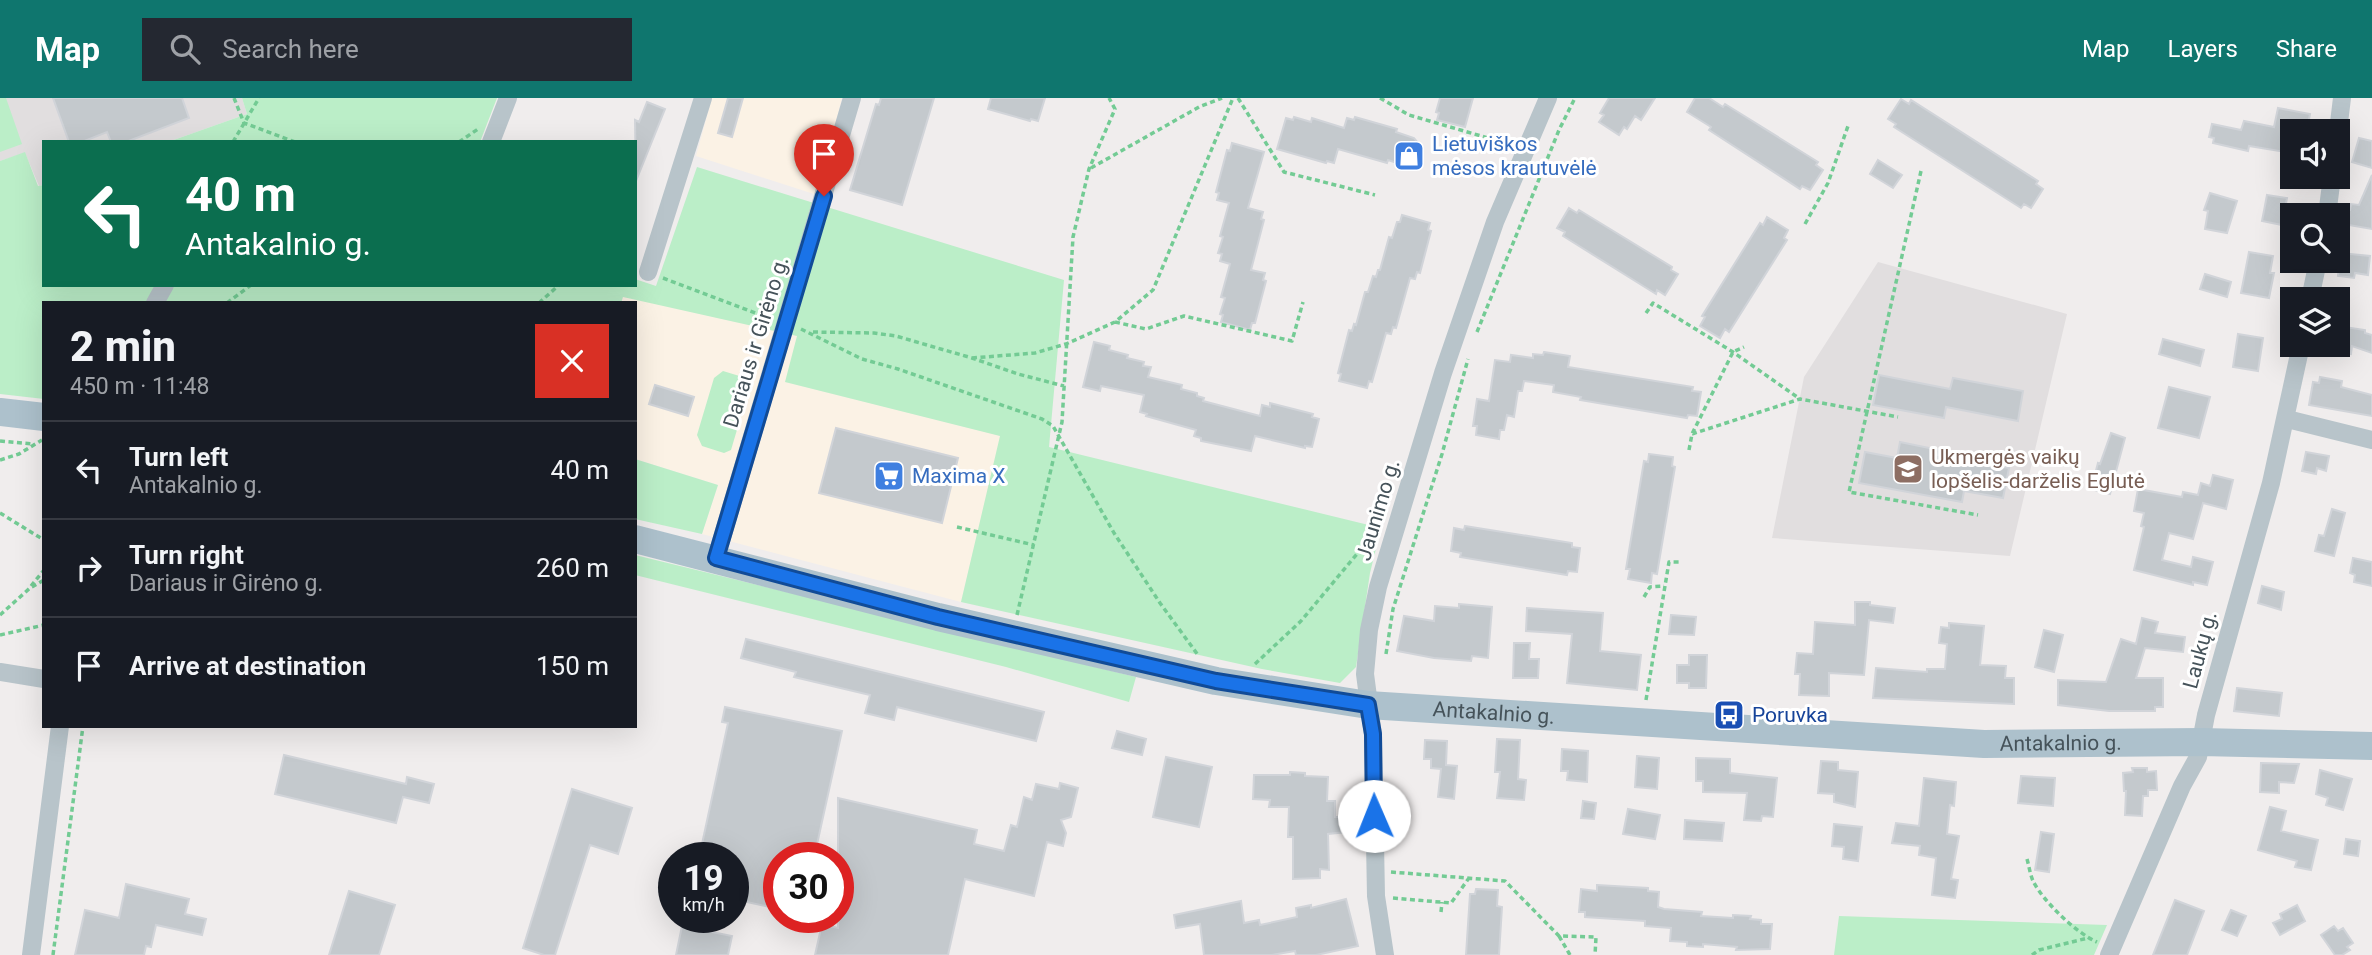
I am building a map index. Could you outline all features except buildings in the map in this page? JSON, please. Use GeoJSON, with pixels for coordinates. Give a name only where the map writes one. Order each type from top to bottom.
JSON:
{"type":"FeatureCollection","features":[{"type":"Feature","properties":{"kind":"main road"},"geometry":{"type":"LineString","coordinates":[[0,412],[42,417]]}},
{"type":"Feature","properties":{"kind":"main road","name":"Antakalnio g."},"geometry":{"type":"LineString","coordinates":[[637,539],[938,617],[1225,683],[1368,705],[1984,744],[2201,742],[2372,746]]}},
{"type":"Feature","properties":{"kind":"street"},"geometry":{"type":"LineString","coordinates":[[492,140],[508,98]]}},
{"type":"Feature","properties":{"kind":"street"},"geometry":{"type":"LineString","coordinates":[[648,272],[703,98]]}},
{"type":"Feature","properties":{"kind":"street","name":"Dariaus ir Girėno g."},"geometry":{"type":"LineString","coordinates":[[716,558],[852,98]]}},
{"type":"Feature","properties":{"kind":"street","name":"Jaunimo g."},"geometry":{"type":"LineString","coordinates":[[1385,955],[1376,896],[1373,734],[1364,674],[1368,630],[1378,587],[1443,373],[1496,222],[1548,98]]}},
{"type":"Feature","properties":{"kind":"street"},"geometry":{"type":"LineString","coordinates":[[2339,119],[2342,98]]}},
{"type":"Feature","properties":{"kind":"street","name":"Laukų g."},"geometry":{"type":"LineString","coordinates":[[2110,952],[2182,786],[2198,757],[2206,715],[2287,419],[2299,357]]}},
{"type":"Feature","properties":{"kind":"street"},"geometry":{"type":"LineString","coordinates":[[2287,419],[2372,440]]}},
{"type":"Feature","properties":{"kind":"street"},"geometry":{"type":"LineString","coordinates":[[0,672],[42,679]]}},
{"type":"Feature","properties":{"kind":"street"},"geometry":{"type":"LineString","coordinates":[[31,955],[60,728]]}},
{"type":"Feature","properties":{"kind":"path"},"geometry":{"type":"LineString","coordinates":[[234,98],[244,123],[290,140]]}},
{"type":"Feature","properties":{"kind":"path"},"geometry":{"type":"LineString","coordinates":[[234,140],[259,98]]}},
{"type":"Feature","properties":{"kind":"path"},"geometry":{"type":"LineString","coordinates":[[1009,633],[1016,618],[1062,422],[1073,237],[1089,169],[1115,109],[1109,98]]}},
{"type":"Feature","properties":{"kind":"path"},"geometry":{"type":"LineString","coordinates":[[1089,169],[1199,107],[1222,98]]}},
{"type":"Feature","properties":{"kind":"path"},"geometry":{"type":"LineString","coordinates":[[972,358],[1035,353],[1066,344],[1115,322],[1153,290],[1233,98]]}},
{"type":"Feature","properties":{"kind":"path"},"geometry":{"type":"LineString","coordinates":[[1238,98],[1283,172],[1375,195]]}},
{"type":"Feature","properties":{"kind":"path"},"geometry":{"type":"LineString","coordinates":[[1380,98],[1409,115],[1527,149]]}},
{"type":"Feature","properties":{"kind":"path"},"geometry":{"type":"LineString","coordinates":[[1477,333],[1559,130],[1575,98]]}},
{"type":"Feature","properties":{"kind":"path"},"geometry":{"type":"LineString","coordinates":[[1805,224],[1828,183],[1848,126]]}},
{"type":"Feature","properties":{"kind":"path"},"geometry":{"type":"LineString","coordinates":[[1921,170],[1849,492],[1978,514]]}},
{"type":"Feature","properties":{"kind":"path"},"geometry":{"type":"LineString","coordinates":[[648,272],[785,324]]}},
{"type":"Feature","properties":{"kind":"path"},"geometry":{"type":"LineString","coordinates":[[231,301],[248,287]]}},
{"type":"Feature","properties":{"kind":"path"},"geometry":{"type":"LineString","coordinates":[[541,301],[557,287]]}},
{"type":"Feature","properties":{"kind":"path"},"geometry":{"type":"LineString","coordinates":[[1115,322],[1146,328],[1184,316],[1292,341],[1303,302]]}},
{"type":"Feature","properties":{"kind":"path"},"geometry":{"type":"LineString","coordinates":[[1646,313],[1653,303],[1732,352],[1800,399],[1898,416]]}},
{"type":"Feature","properties":{"kind":"path"},"geometry":{"type":"LineString","coordinates":[[1064,386],[896,336],[811,332],[862,359],[1042,419],[1053,426],[1114,533],[1160,603],[1225,683],[1301,621],[1379,528]]}},
{"type":"Feature","properties":{"kind":"path"},"geometry":{"type":"LineString","coordinates":[[1689,450],[1692,434],[1732,352],[1744,347]]}},
{"type":"Feature","properties":{"kind":"path"},"geometry":{"type":"LineString","coordinates":[[1385,655],[1393,609],[1442,454],[1468,358]]}},
{"type":"Feature","properties":{"kind":"path"},"geometry":{"type":"LineString","coordinates":[[1692,434],[1800,399]]}},
{"type":"Feature","properties":{"kind":"path"},"geometry":{"type":"LineString","coordinates":[[0,460],[19,454],[42,439]]}},
{"type":"Feature","properties":{"kind":"path"},"geometry":{"type":"LineString","coordinates":[[0,441],[34,444]]}},
{"type":"Feature","properties":{"kind":"path"},"geometry":{"type":"LineString","coordinates":[[0,513],[42,539]]}},
{"type":"Feature","properties":{"kind":"path"},"geometry":{"type":"LineString","coordinates":[[957,527],[1034,545]]}},
{"type":"Feature","properties":{"kind":"path"},"geometry":{"type":"LineString","coordinates":[[1643,723],[1669,562],[1682,562]]}},
{"type":"Feature","properties":{"kind":"path"},"geometry":{"type":"LineString","coordinates":[[0,615],[30,588],[42,572]]}},
{"type":"Feature","properties":{"kind":"path"},"geometry":{"type":"LineString","coordinates":[[30,588],[42,581]]}},
{"type":"Feature","properties":{"kind":"path"},"geometry":{"type":"LineString","coordinates":[[1644,597],[1650,587],[1664,586]]}},
{"type":"Feature","properties":{"kind":"path"},"geometry":{"type":"LineString","coordinates":[[0,635],[42,625]]}},
{"type":"Feature","properties":{"kind":"path"},"geometry":{"type":"LineString","coordinates":[[53,955],[83,728]]}},
{"type":"Feature","properties":{"kind":"path"},"geometry":{"type":"LineString","coordinates":[[2026,859],[2033,880],[2046,901],[2088,938],[2110,952]]}},
{"type":"Feature","properties":{"kind":"path"},"geometry":{"type":"LineString","coordinates":[[1375,870],[1505,881],[1559,936],[1570,955]]}},
{"type":"Feature","properties":{"kind":"path"},"geometry":{"type":"LineString","coordinates":[[1376,896],[1451,903],[1469,878]]}},
{"type":"Feature","properties":{"kind":"path"},"geometry":{"type":"LineString","coordinates":[[1441,912],[1442,902]]}},
{"type":"Feature","properties":{"kind":"path"},"geometry":{"type":"LineString","coordinates":[[1559,936],[1596,937],[1595,955]]}},
{"type":"Feature","properties":{"kind":"path"},"geometry":{"type":"LineString","coordinates":[[2032,955],[2039,950],[2088,938]]}},
{"type":"Feature","properties":{"kind":"shaded area"},"geometry":{"type":"Polygon","coordinates":[[[0,98],[242,98],[247,114],[174,140],[42,140],[42,185],[39,186],[25,153],[0,161],[0,98]]]}},
{"type":"Feature","properties":{"kind":"shaded area"},"geometry":{"type":"Polygon","coordinates":[[[712,98],[842,98],[817,195],[696,156],[712,98]]]}},
{"type":"Feature","properties":{"kind":"shaded area","name":"Ukmergės vaikų lopšelis-darželis Eglutė"},"geometry":{"type":"Polygon","coordinates":[[[1878,262],[2067,314],[2010,556],[1772,538],[1804,377],[1878,262]]]}},
{"type":"Feature","properties":{"kind":"shaded area"},"geometry":{"type":"Polygon","coordinates":[[[622,296],[798,336],[786,382],[1001,436],[961,602],[702,534],[718,485],[637,460],[637,301],[621,301],[622,296]]]}},
{"type":"Feature","properties":{"kind":"green space"},"geometry":{"type":"Polygon","coordinates":[[[0,98],[6,98],[22,144],[0,152],[0,98]]]}},
{"type":"Feature","properties":{"kind":"green space"},"geometry":{"type":"Polygon","coordinates":[[[242,98],[497,98],[481,140],[174,140],[247,114],[242,98]]]}},
{"type":"Feature","properties":{"kind":"green space"},"geometry":{"type":"Polygon","coordinates":[[[25,152],[38,186],[42,185],[42,287],[637,287],[637,280],[656,286],[697,167],[1064,280],[1049,447],[1381,528],[1370,573],[1356,667],[1340,683],[1262,669],[961,602],[1000,436],[785,382],[797,336],[623,297],[622,301],[42,301],[42,399],[0,394],[0,161],[25,152]]]}},
{"type":"Feature","properties":{"kind":"green space"},"geometry":{"type":"Polygon","coordinates":[[[723,371],[746,378],[750,386],[731,450],[724,453],[702,446],[697,435],[714,378],[723,371]]]}},
{"type":"Feature","properties":{"kind":"green space"},"geometry":{"type":"Polygon","coordinates":[[[637,460],[718,485],[702,534],[637,519],[637,460]]]}},
{"type":"Feature","properties":{"kind":"green space"},"geometry":{"type":"Polygon","coordinates":[[[637,555],[1136,677],[1129,702],[1006,667],[637,575],[637,555]]]}},
{"type":"Feature","properties":{"kind":"green space"},"geometry":{"type":"Polygon","coordinates":[[[1839,916],[2107,925],[2094,955],[1834,955],[1839,916]]]}},
{"type":"Feature","properties":{"kind":"place","name":"Lietuviškos mėsos krautuvėlė"},"geometry":{"type":"Point","coordinates":[1409,156]}},
{"type":"Feature","properties":{"kind":"place","name":"Ukmergės vaikų lopšelis-darželis Eglutė"},"geometry":{"type":"Point","coordinates":[1908,469]}},
{"type":"Feature","properties":{"kind":"place","name":"Maxima X"},"geometry":{"type":"Point","coordinates":[889,476]}},
{"type":"Feature","properties":{"kind":"place","name":"Poruvka"},"geometry":{"type":"Point","coordinates":[1729,715]}},
{"type":"Feature","properties":{"kind":"route"},"geometry":{"type":"LineString","coordinates":[[824,196],[716,558],[938,617],[1216,681],[1368,705],[1373,734],[1374,816]]}}]}
